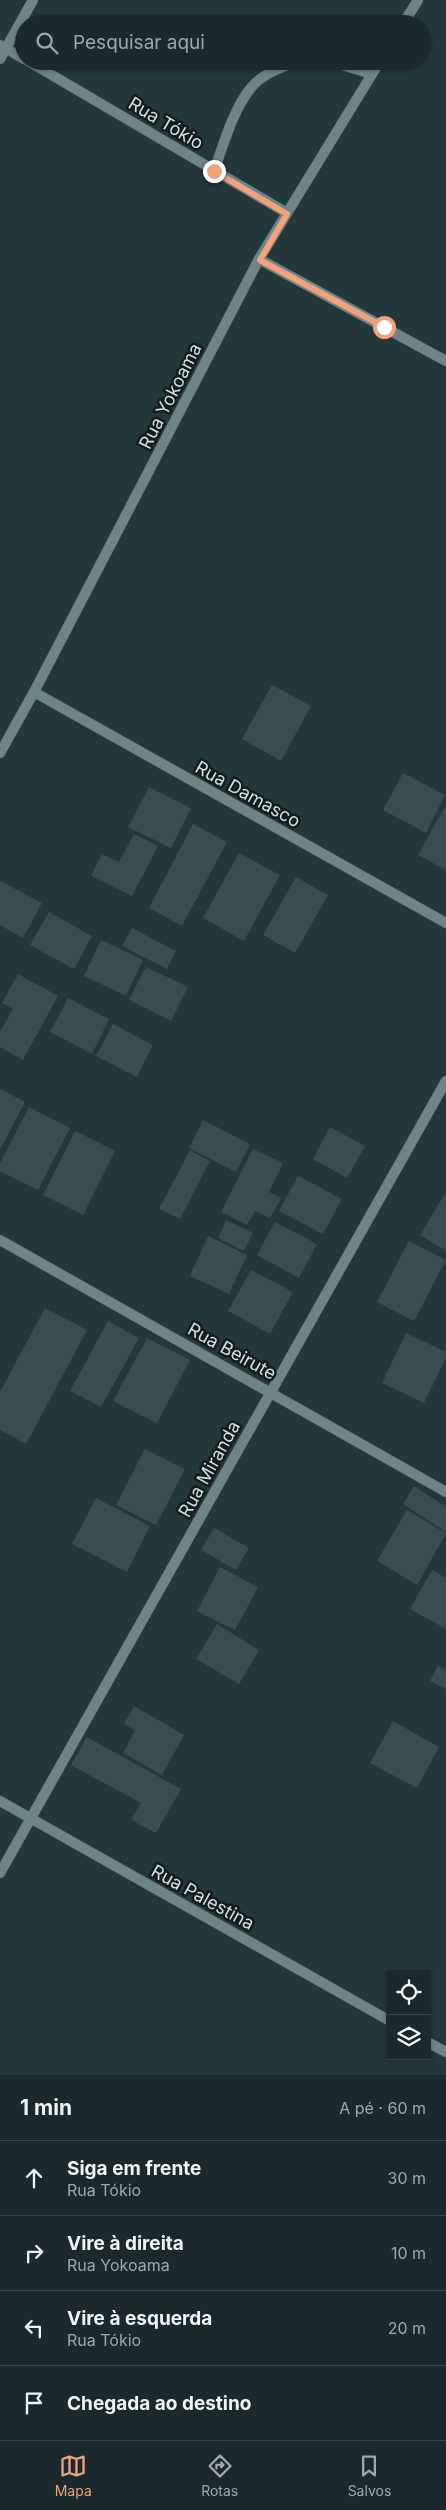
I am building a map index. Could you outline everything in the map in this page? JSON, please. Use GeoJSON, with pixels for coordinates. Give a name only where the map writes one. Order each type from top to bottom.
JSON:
{"type":"FeatureCollection","features":[{"type":"Feature","properties":{"kind":"street"},"geometry":{"type":"LineString","coordinates":[[23,15],[33,0]]}},
{"type":"Feature","properties":{"kind":"street"},"geometry":{"type":"LineString","coordinates":[[409,15],[418,0]]}},
{"type":"Feature","properties":{"kind":"street"},"geometry":{"type":"LineString","coordinates":[[0,59],[3,47],[15,28]]}},
{"type":"Feature","properties":{"kind":"street"},"geometry":{"type":"LineString","coordinates":[[3,47],[15,54]]}},
{"type":"Feature","properties":{"kind":"street","name":"Rua Tókio"},"geometry":{"type":"LineString","coordinates":[[43,70],[287,214]]}},
{"type":"Feature","properties":{"kind":"street"},"geometry":{"type":"LineString","coordinates":[[214,171],[232,122],[250,88],[276,70]]}},
{"type":"Feature","properties":{"kind":"street"},"geometry":{"type":"LineString","coordinates":[[359,70],[372,74]]}},
{"type":"Feature","properties":{"kind":"street","name":"Rua Yokoama"},"geometry":{"type":"LineString","coordinates":[[0,753],[34,692],[260,260],[374,70]]}},
{"type":"Feature","properties":{"kind":"street"},"geometry":{"type":"LineString","coordinates":[[260,260],[446,361]]}},
{"type":"Feature","properties":{"kind":"street","name":"Rua Damasco"},"geometry":{"type":"LineString","coordinates":[[34,692],[446,923]]}},
{"type":"Feature","properties":{"kind":"street","name":"Rua Miranda"},"geometry":{"type":"LineString","coordinates":[[0,1873],[446,1082]]}},
{"type":"Feature","properties":{"kind":"street","name":"Rua Beirute"},"geometry":{"type":"LineString","coordinates":[[0,1240],[446,1492]]}},
{"type":"Feature","properties":{"kind":"street","name":"Rua Palestina"},"geometry":{"type":"LineString","coordinates":[[0,1801],[386,2019]]}},
{"type":"Feature","properties":{"kind":"street"},"geometry":{"type":"LineString","coordinates":[[431,2044],[446,2052]]}},
{"type":"Feature","properties":{"kind":"building"},"geometry":{"type":"Polygon","coordinates":[[[272,685],[311,706],[281,761],[242,739],[272,685]]]}},
{"type":"Feature","properties":{"kind":"building"},"geometry":{"type":"Polygon","coordinates":[[[403,773],[445,795],[426,833],[383,810],[403,773]]]}},
{"type":"Feature","properties":{"kind":"building"},"geometry":{"type":"Polygon","coordinates":[[[149,787],[191,808],[171,848],[128,827],[149,787]]]}},
{"type":"Feature","properties":{"kind":"building"},"geometry":{"type":"Polygon","coordinates":[[[444,808],[446,808],[446,870],[418,855],[444,808]]]}},
{"type":"Feature","properties":{"kind":"building"},"geometry":{"type":"Polygon","coordinates":[[[193,824],[227,842],[182,926],[149,908],[193,824]]]}},
{"type":"Feature","properties":{"kind":"building"},"geometry":{"type":"Polygon","coordinates":[[[134,834],[158,846],[132,896],[91,876],[102,854],[119,862],[134,834]]]}},
{"type":"Feature","properties":{"kind":"building"},"geometry":{"type":"Polygon","coordinates":[[[239,853],[280,875],[244,941],[203,918],[239,853]]]}},
{"type":"Feature","properties":{"kind":"building"},"geometry":{"type":"Polygon","coordinates":[[[296,877],[328,895],[295,953],[263,935],[296,877]]]}},
{"type":"Feature","properties":{"kind":"building"},"geometry":{"type":"Polygon","coordinates":[[[0,881],[42,903],[23,938],[0,925],[0,881]]]}},
{"type":"Feature","properties":{"kind":"building"},"geometry":{"type":"Polygon","coordinates":[[[49,912],[92,936],[74,969],[30,945],[49,912]]]}},
{"type":"Feature","properties":{"kind":"building"},"geometry":{"type":"Polygon","coordinates":[[[132,928],[176,951],[167,969],[122,946],[132,928]]]}},
{"type":"Feature","properties":{"kind":"building"},"geometry":{"type":"Polygon","coordinates":[[[101,940],[143,960],[126,996],[84,976],[101,940]]]}},
{"type":"Feature","properties":{"kind":"building"},"geometry":{"type":"Polygon","coordinates":[[[146,967],[188,987],[171,1021],[129,1000],[146,967]]]}},
{"type":"Feature","properties":{"kind":"building"},"geometry":{"type":"Polygon","coordinates":[[[18,974],[58,996],[23,1060],[0,1047],[0,1032],[13,1009],[2,1003],[18,974]]]}},
{"type":"Feature","properties":{"kind":"building"},"geometry":{"type":"Polygon","coordinates":[[[68,998],[109,1019],[92,1054],[50,1032],[68,998]]]}},
{"type":"Feature","properties":{"kind":"building"},"geometry":{"type":"Polygon","coordinates":[[[113,1024],[153,1045],[137,1077],[96,1056],[113,1024]]]}},
{"type":"Feature","properties":{"kind":"building"},"geometry":{"type":"Polygon","coordinates":[[[0,1089],[25,1102],[0,1150],[0,1089]]]}},
{"type":"Feature","properties":{"kind":"building"},"geometry":{"type":"Polygon","coordinates":[[[29,1107],[70,1128],[38,1190],[0,1171],[0,1163],[29,1107]]]}},
{"type":"Feature","properties":{"kind":"building"},"geometry":{"type":"Polygon","coordinates":[[[203,1120],[250,1144],[236,1172],[189,1148],[203,1120]]]}},
{"type":"Feature","properties":{"kind":"building"},"geometry":{"type":"Polygon","coordinates":[[[330,1127],[365,1146],[347,1178],[313,1159],[330,1127]]]}},
{"type":"Feature","properties":{"kind":"building"},"geometry":{"type":"Polygon","coordinates":[[[75,1131],[115,1151],[83,1215],[43,1195],[75,1131]]]}},
{"type":"Feature","properties":{"kind":"building"},"geometry":{"type":"Polygon","coordinates":[[[253,1149],[283,1163],[269,1192],[281,1198],[270,1218],[255,1211],[247,1225],[221,1212],[253,1149]]]}},
{"type":"Feature","properties":{"kind":"building"},"geometry":{"type":"Polygon","coordinates":[[[190,1150],[210,1161],[180,1219],[159,1209],[190,1150]]]}},
{"type":"Feature","properties":{"kind":"building"},"geometry":{"type":"Polygon","coordinates":[[[298,1176],[342,1199],[323,1234],[279,1211],[298,1176]]]}},
{"type":"Feature","properties":{"kind":"building"},"geometry":{"type":"Polygon","coordinates":[[[444,1195],[446,1196],[446,1251],[420,1235],[444,1195]]]}},
{"type":"Feature","properties":{"kind":"building"},"geometry":{"type":"Polygon","coordinates":[[[226,1220],[253,1233],[244,1251],[218,1238],[226,1220]]]}},
{"type":"Feature","properties":{"kind":"building"},"geometry":{"type":"Polygon","coordinates":[[[275,1222],[317,1244],[299,1278],[257,1255],[275,1222]]]}},
{"type":"Feature","properties":{"kind":"building"},"geometry":{"type":"Polygon","coordinates":[[[208,1236],[247,1255],[229,1294],[190,1276],[208,1236]]]}},
{"type":"Feature","properties":{"kind":"building"},"geometry":{"type":"Polygon","coordinates":[[[409,1241],[446,1260],[414,1321],[377,1302],[409,1241]]]}},
{"type":"Feature","properties":{"kind":"building"},"geometry":{"type":"Polygon","coordinates":[[[251,1270],[293,1292],[270,1334],[228,1311],[251,1270]]]}},
{"type":"Feature","properties":{"kind":"building"},"geometry":{"type":"Polygon","coordinates":[[[45,1308],[87,1330],[26,1444],[0,1430],[0,1392],[45,1308]]]}},
{"type":"Feature","properties":{"kind":"building"},"geometry":{"type":"Polygon","coordinates":[[[108,1321],[139,1338],[101,1407],[70,1391],[108,1321]]]}},
{"type":"Feature","properties":{"kind":"building"},"geometry":{"type":"Polygon","coordinates":[[[406,1333],[446,1352],[446,1358],[424,1403],[382,1383],[406,1333]]]}},
{"type":"Feature","properties":{"kind":"building"},"geometry":{"type":"Polygon","coordinates":[[[147,1338],[190,1360],[157,1423],[113,1401],[147,1338]]]}},
{"type":"Feature","properties":{"kind":"building"},"geometry":{"type":"Polygon","coordinates":[[[145,1449],[185,1469],[156,1525],[116,1505],[145,1449]]]}},
{"type":"Feature","properties":{"kind":"building"},"geometry":{"type":"Polygon","coordinates":[[[414,1486],[446,1507],[446,1532],[403,1504],[414,1486]]]}},
{"type":"Feature","properties":{"kind":"building"},"geometry":{"type":"Polygon","coordinates":[[[96,1498],[150,1526],[127,1572],[72,1544],[96,1498]]]}},
{"type":"Feature","properties":{"kind":"building"},"geometry":{"type":"Polygon","coordinates":[[[407,1510],[446,1533],[417,1585],[377,1561],[407,1510]]]}},
{"type":"Feature","properties":{"kind":"building"},"geometry":{"type":"Polygon","coordinates":[[[214,1528],[249,1548],[236,1570],[201,1550],[214,1528]]]}},
{"type":"Feature","properties":{"kind":"building"},"geometry":{"type":"Polygon","coordinates":[[[220,1567],[258,1587],[235,1630],[197,1611],[220,1567]]]}},
{"type":"Feature","properties":{"kind":"building"},"geometry":{"type":"Polygon","coordinates":[[[432,1570],[446,1578],[446,1629],[410,1609],[432,1570]]]}},
{"type":"Feature","properties":{"kind":"building"},"geometry":{"type":"Polygon","coordinates":[[[217,1624],[259,1650],[239,1684],[196,1659],[217,1624]]]}},
{"type":"Feature","properties":{"kind":"building"},"geometry":{"type":"Polygon","coordinates":[[[438,1665],[446,1670],[446,1689],[430,1681],[438,1665]]]}},
{"type":"Feature","properties":{"kind":"building"},"geometry":{"type":"Polygon","coordinates":[[[134,1706],[184,1735],[162,1775],[123,1753],[135,1730],[124,1724],[134,1706]]]}},
{"type":"Feature","properties":{"kind":"building"},"geometry":{"type":"Polygon","coordinates":[[[393,1721],[439,1747],[417,1788],[370,1763],[393,1721]]]}},
{"type":"Feature","properties":{"kind":"building"},"geometry":{"type":"Polygon","coordinates":[[[87,1737],[181,1789],[156,1833],[131,1820],[141,1803],[71,1765],[87,1737]]]}},
{"type":"Feature","properties":{"kind":"route"},"geometry":{"type":"LineString","coordinates":[[214,171],[287,214],[260,260],[328,295],[384,327]]}}]}
